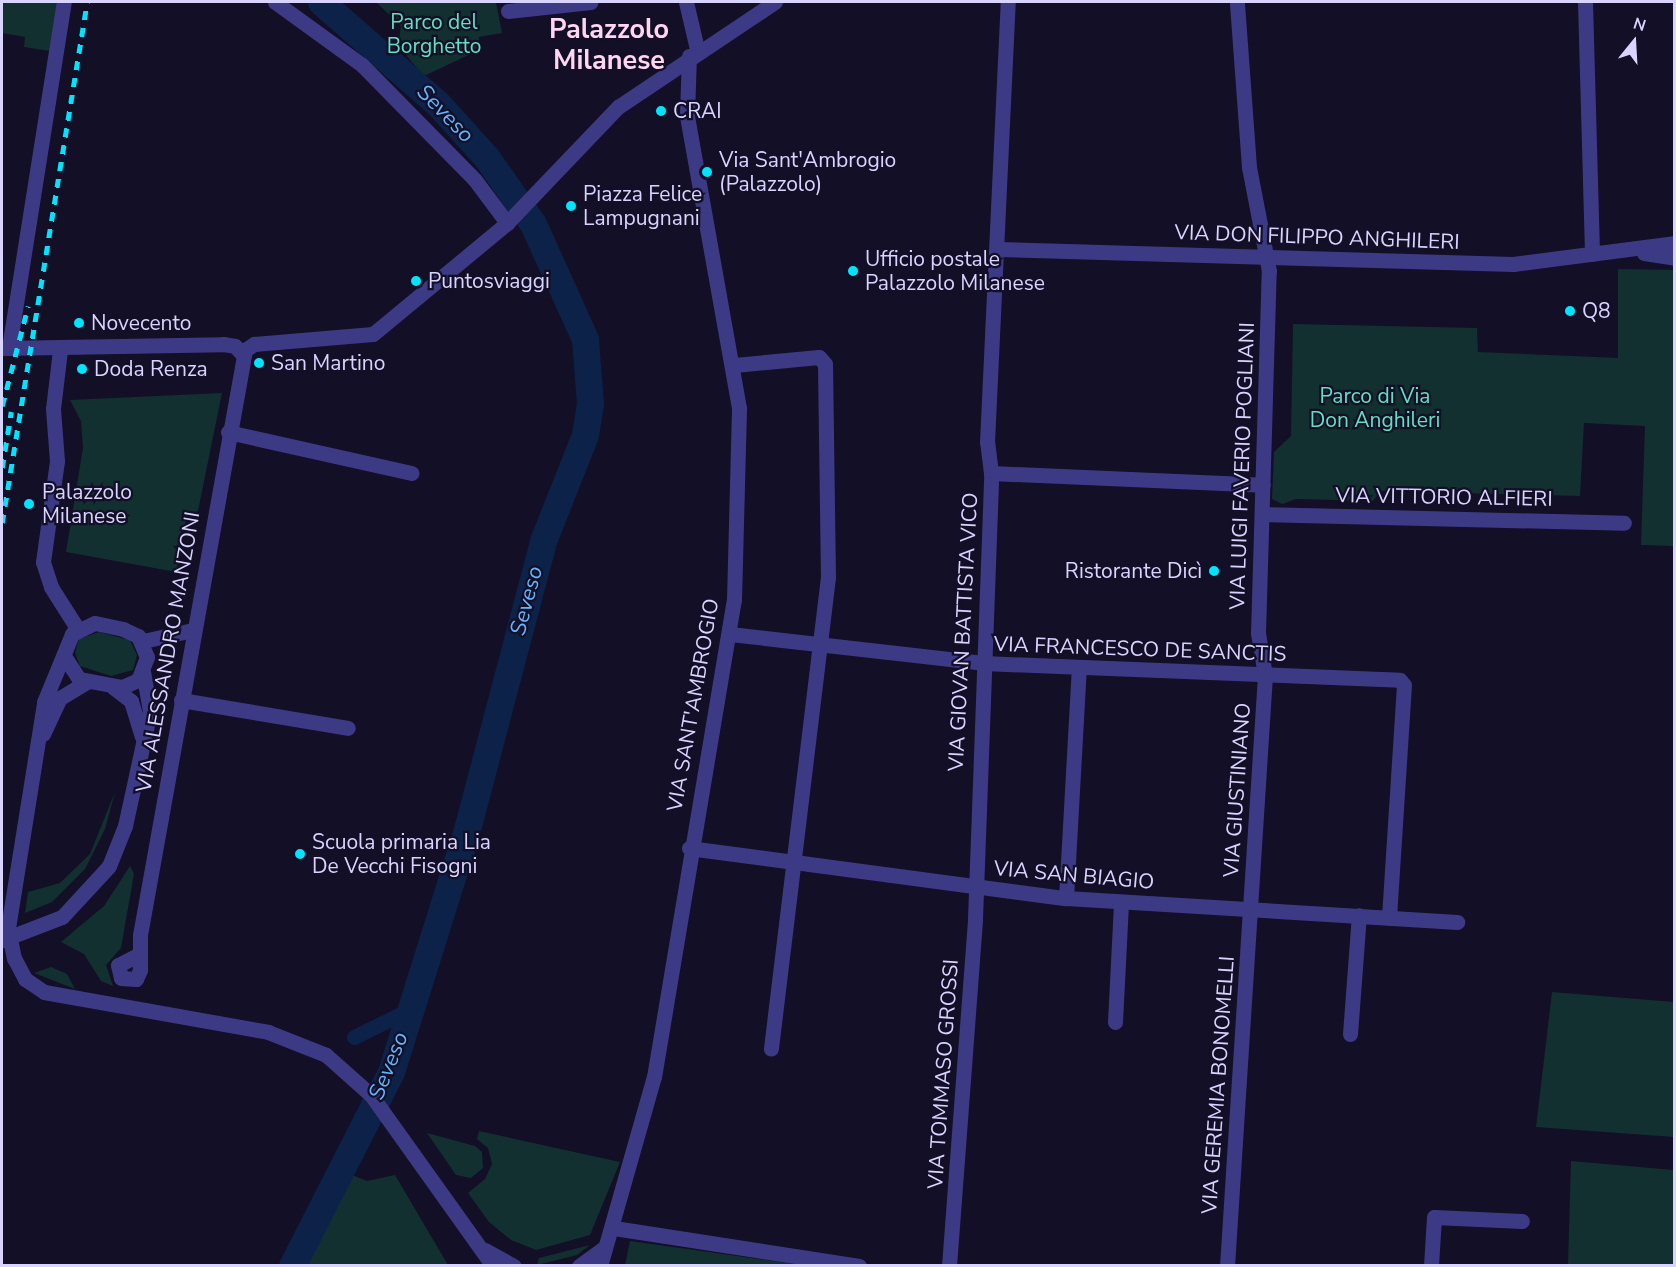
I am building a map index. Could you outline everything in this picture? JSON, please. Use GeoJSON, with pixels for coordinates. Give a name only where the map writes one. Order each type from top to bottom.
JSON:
{"type":"FeatureCollection","features":[{"type":"Feature","properties":{"kind":"street"},"geometry":{"type":"LineString","coordinates":[[64,2],[5,348],[60,350],[223,344],[243,355],[254,344],[373,334],[510,220],[618,107],[693,53],[775,2]]}},
{"type":"Feature","properties":{"kind":"street"},"geometry":{"type":"LineString","coordinates":[[275,2],[362,65],[476,180],[510,220]]}},
{"type":"Feature","properties":{"kind":"street"},"geometry":{"type":"LineString","coordinates":[[508,10],[591,2]]}},
{"type":"Feature","properties":{"kind":"street","name":"VIA SANT'AMBROGIO"},"geometry":{"type":"LineString","coordinates":[[604,1248],[614,1228],[656,1069],[689,848],[730,634],[738,466],[734,365],[687,115],[693,53],[686,2]]}},
{"type":"Feature","properties":{"kind":"street"},"geometry":{"type":"LineString","coordinates":[[991,473],[987,442],[999,249],[1008,2]]}},
{"type":"Feature","properties":{"kind":"street","name":"VIA LUIGI FAVERIO POGLIANI"},"geometry":{"type":"LineString","coordinates":[[1237,2],[1249,167],[1264,258],[1269,271],[1258,633],[1265,675]]}},
{"type":"Feature","properties":{"kind":"street"},"geometry":{"type":"LineString","coordinates":[[1585,2],[1592,254]]}},
{"type":"Feature","properties":{"kind":"street","name":"VIA DON FILIPPO ANGHILERI"},"geometry":{"type":"LineString","coordinates":[[999,249],[1513,264],[1632,251],[1674,243]]}},
{"type":"Feature","properties":{"kind":"street","name":"VIA DON FILIPPO ANGHILERI"},"geometry":{"type":"LineString","coordinates":[[1632,251],[1674,258]]}},
{"type":"Feature","properties":{"kind":"street"},"geometry":{"type":"LineString","coordinates":[[60,350],[53,409],[57,461],[43,562],[51,587],[77,628]]}},
{"type":"Feature","properties":{"kind":"street","name":"VIA ALESSANDRO MANZONI"},"geometry":{"type":"LineString","coordinates":[[136,956],[243,355]]}},
{"type":"Feature","properties":{"kind":"street"},"geometry":{"type":"LineString","coordinates":[[734,365],[819,357],[825,362],[828,577],[822,646],[771,1049]]}},
{"type":"Feature","properties":{"kind":"street"},"geometry":{"type":"LineString","coordinates":[[228,432],[411,473]]}},
{"type":"Feature","properties":{"kind":"street","name":"VIA GIOVAN BATTISTA VICO"},"geometry":{"type":"LineString","coordinates":[[974,886],[991,473],[1263,485]]}},
{"type":"Feature","properties":{"kind":"street","name":"VIA VITTORIO ALFIERI"},"geometry":{"type":"LineString","coordinates":[[1263,514],[1624,523]]}},
{"type":"Feature","properties":{"kind":"street"},"geometry":{"type":"LineString","coordinates":[[143,641],[131,631],[95,623],[77,628],[68,642],[66,659],[44,702],[6,929],[17,964],[44,992],[285,1036],[326,1055],[360,1083],[475,1244],[494,1266]]}},
{"type":"Feature","properties":{"kind":"street"},"geometry":{"type":"LineString","coordinates":[[143,641],[193,630]]}},
{"type":"Feature","properties":{"kind":"street","name":"VIA FRANCESCO DE SANCTIS"},"geometry":{"type":"LineString","coordinates":[[730,634],[982,663],[1393,678],[1404,685],[1389,918]]}},
{"type":"Feature","properties":{"kind":"street"},"geometry":{"type":"LineString","coordinates":[[6,929],[62,917],[101,877],[124,826],[150,702],[143,673],[143,641]]}},
{"type":"Feature","properties":{"kind":"street"},"geometry":{"type":"LineString","coordinates":[[66,659],[73,674],[87,682],[113,687],[130,685],[143,673]]}},
{"type":"Feature","properties":{"kind":"street"},"geometry":{"type":"LineString","coordinates":[[1066,898],[1079,668]]}},
{"type":"Feature","properties":{"kind":"street","name":"VIA GIUSTINIANO"},"geometry":{"type":"LineString","coordinates":[[1250,907],[1265,675]]}},
{"type":"Feature","properties":{"kind":"street"},"geometry":{"type":"LineString","coordinates":[[39,742],[60,698],[87,682]]}},
{"type":"Feature","properties":{"kind":"street"},"geometry":{"type":"LineString","coordinates":[[113,687],[131,701],[142,739]]}},
{"type":"Feature","properties":{"kind":"street"},"geometry":{"type":"LineString","coordinates":[[181,700],[348,728]]}},
{"type":"Feature","properties":{"kind":"street","name":"VIA SAN BIAGIO"},"geometry":{"type":"LineString","coordinates":[[689,848],[1066,898],[1121,903],[1250,907],[1457,922]]}},
{"type":"Feature","properties":{"kind":"street","name":"VIA TOMMASO GROSSI"},"geometry":{"type":"LineString","coordinates":[[949,1266],[974,886]]}},
{"type":"Feature","properties":{"kind":"street"},"geometry":{"type":"LineString","coordinates":[[1115,1022],[1121,903]]}},
{"type":"Feature","properties":{"kind":"street","name":"VIA GEREMIA BONOMELLI"},"geometry":{"type":"LineString","coordinates":[[1227,1266],[1250,907]]}},
{"type":"Feature","properties":{"kind":"street"},"geometry":{"type":"LineString","coordinates":[[1350,1034],[1359,915]]}},
{"type":"Feature","properties":{"kind":"street"},"geometry":{"type":"LineString","coordinates":[[1431,1266],[1435,1216],[1522,1221]]}},
{"type":"Feature","properties":{"kind":"street"},"geometry":{"type":"LineString","coordinates":[[614,1228],[859,1266]]}},
{"type":"Feature","properties":{"kind":"street"},"geometry":{"type":"LineString","coordinates":[[475,1244],[513,1266]]}},
{"type":"Feature","properties":{"kind":"street"},"geometry":{"type":"LineString","coordinates":[[579,1266],[604,1248]]}},
{"type":"Feature","properties":{"kind":"street"},"geometry":{"type":"LineString","coordinates":[[600,1266],[604,1248]]}},
{"type":"Feature","properties":{"kind":"green space"},"geometry":{"type":"Polygon","coordinates":[[[2,2],[58,2],[50,51],[24,47],[25,37],[2,33],[2,2]]]}},
{"type":"Feature","properties":{"kind":"green space","name":"Parco del Borghetto"},"geometry":{"type":"Polygon","coordinates":[[[376,2],[496,2],[502,33],[479,37],[479,50],[424,76],[398,46],[401,26],[376,2]]]}},
{"type":"Feature","properties":{"kind":"green space","name":"Parco di Via Don Anghileri"},"geometry":{"type":"Polygon","coordinates":[[[1618,269],[1674,270],[1674,546],[1641,545],[1645,426],[1584,423],[1580,496],[1381,491],[1373,501],[1296,499],[1282,504],[1272,499],[1274,452],[1291,436],[1293,324],[1477,328],[1478,352],[1618,358],[1618,269]]]}},
{"type":"Feature","properties":{"kind":"green space"},"geometry":{"type":"Polygon","coordinates":[[[222,393],[198,511],[187,514],[176,572],[66,552],[83,448],[81,421],[70,400],[222,393]]]}},
{"type":"Feature","properties":{"kind":"green space"},"geometry":{"type":"Polygon","coordinates":[[[99,632],[130,640],[137,655],[133,670],[111,676],[80,666],[75,653],[79,639],[99,632]]]}},
{"type":"Feature","properties":{"kind":"green space"},"geometry":{"type":"Polygon","coordinates":[[[115,792],[105,829],[85,869],[52,902],[25,913],[28,892],[60,883],[90,854],[115,792]]]}},
{"type":"Feature","properties":{"kind":"green space"},"geometry":{"type":"Polygon","coordinates":[[[130,866],[134,874],[121,948],[106,965],[113,986],[101,981],[84,954],[61,942],[104,906],[130,866]]]}},
{"type":"Feature","properties":{"kind":"green space"},"geometry":{"type":"Polygon","coordinates":[[[51,967],[67,974],[75,989],[34,973],[51,967]]]}},
{"type":"Feature","properties":{"kind":"green space"},"geometry":{"type":"Polygon","coordinates":[[[1552,992],[1674,1002],[1674,1137],[1536,1127],[1552,992]]]}},
{"type":"Feature","properties":{"kind":"green space"},"geometry":{"type":"Polygon","coordinates":[[[479,1131],[620,1162],[590,1235],[536,1250],[511,1240],[489,1222],[468,1193],[485,1179],[492,1164],[488,1148],[477,1139],[479,1131]]]}},
{"type":"Feature","properties":{"kind":"green space"},"geometry":{"type":"Polygon","coordinates":[[[427,1133],[475,1146],[482,1152],[483,1168],[471,1178],[456,1175],[427,1133]]]}},
{"type":"Feature","properties":{"kind":"green space"},"geometry":{"type":"Polygon","coordinates":[[[1571,1161],[1674,1170],[1674,1265],[1568,1265],[1571,1161]]]}},
{"type":"Feature","properties":{"kind":"green space"},"geometry":{"type":"Polygon","coordinates":[[[352,1175],[367,1181],[395,1175],[448,1265],[304,1265],[352,1175]]]}},
{"type":"Feature","properties":{"kind":"green space"},"geometry":{"type":"Polygon","coordinates":[[[630,1241],[801,1265],[625,1265],[630,1241]]]}},
{"type":"Feature","properties":{"kind":"green space"},"geometry":{"type":"Polygon","coordinates":[[[590,1245],[577,1255],[537,1265],[539,1258],[590,1245]]]}},
{"type":"Feature","properties":{"kind":"waterway","name":"Seveso"},"geometry":{"type":"LineString","coordinates":[[292,1266],[391,1072],[466,833],[543,541],[585,435],[590,404],[585,339],[533,224],[487,158],[438,104],[321,2]]}},
{"type":"Feature","properties":{"kind":"waterway"},"geometry":{"type":"LineString","coordinates":[[354,1037],[413,1008]]}},
{"type":"Feature","properties":{"kind":"railway"},"geometry":{"type":"LineString","coordinates":[[2,523],[87,2]]}},
{"type":"Feature","properties":{"kind":"railway"},"geometry":{"type":"LineString","coordinates":[[2,406],[28,306]]}},
{"type":"Feature","properties":{"kind":"railway"},"geometry":{"type":"LineString","coordinates":[[2,468],[11,412]]}},
{"type":"Feature","properties":{"kind":"place","name":"CRAI"},"geometry":{"type":"Point","coordinates":[661,111]}},
{"type":"Feature","properties":{"kind":"place","name":"Via Sant'Ambrogio (Palazzolo)"},"geometry":{"type":"Point","coordinates":[707,172]}},
{"type":"Feature","properties":{"kind":"place","name":"Piazza Felice Lampugnani"},"geometry":{"type":"Point","coordinates":[571,206]}},
{"type":"Feature","properties":{"kind":"place","name":"Ufficio postale Palazzolo Milanese"},"geometry":{"type":"Point","coordinates":[853,271]}},
{"type":"Feature","properties":{"kind":"place","name":"Puntosviaggi"},"geometry":{"type":"Point","coordinates":[416,281]}},
{"type":"Feature","properties":{"kind":"place","name":"Q8"},"geometry":{"type":"Point","coordinates":[1570,311]}},
{"type":"Feature","properties":{"kind":"place","name":"Novecento"},"geometry":{"type":"Point","coordinates":[79,323]}},
{"type":"Feature","properties":{"kind":"place","name":"San Martino"},"geometry":{"type":"Point","coordinates":[259,363]}},
{"type":"Feature","properties":{"kind":"place","name":"Doda Renza"},"geometry":{"type":"Point","coordinates":[82,369]}},
{"type":"Feature","properties":{"kind":"place","name":"Palazzolo Milanese"},"geometry":{"type":"Point","coordinates":[29,504]}},
{"type":"Feature","properties":{"kind":"place","name":"Ristorante Dicì"},"geometry":{"type":"Point","coordinates":[1214,571]}},
{"type":"Feature","properties":{"kind":"place","name":"Scuola primaria Lia De Vecchi Fisogni"},"geometry":{"type":"Point","coordinates":[300,854]}},
{"type":"Feature","properties":{"kind":"district","name":"Palazzolo Milanese"},"geometry":{"type":"Point","coordinates":[609,44]}}]}
